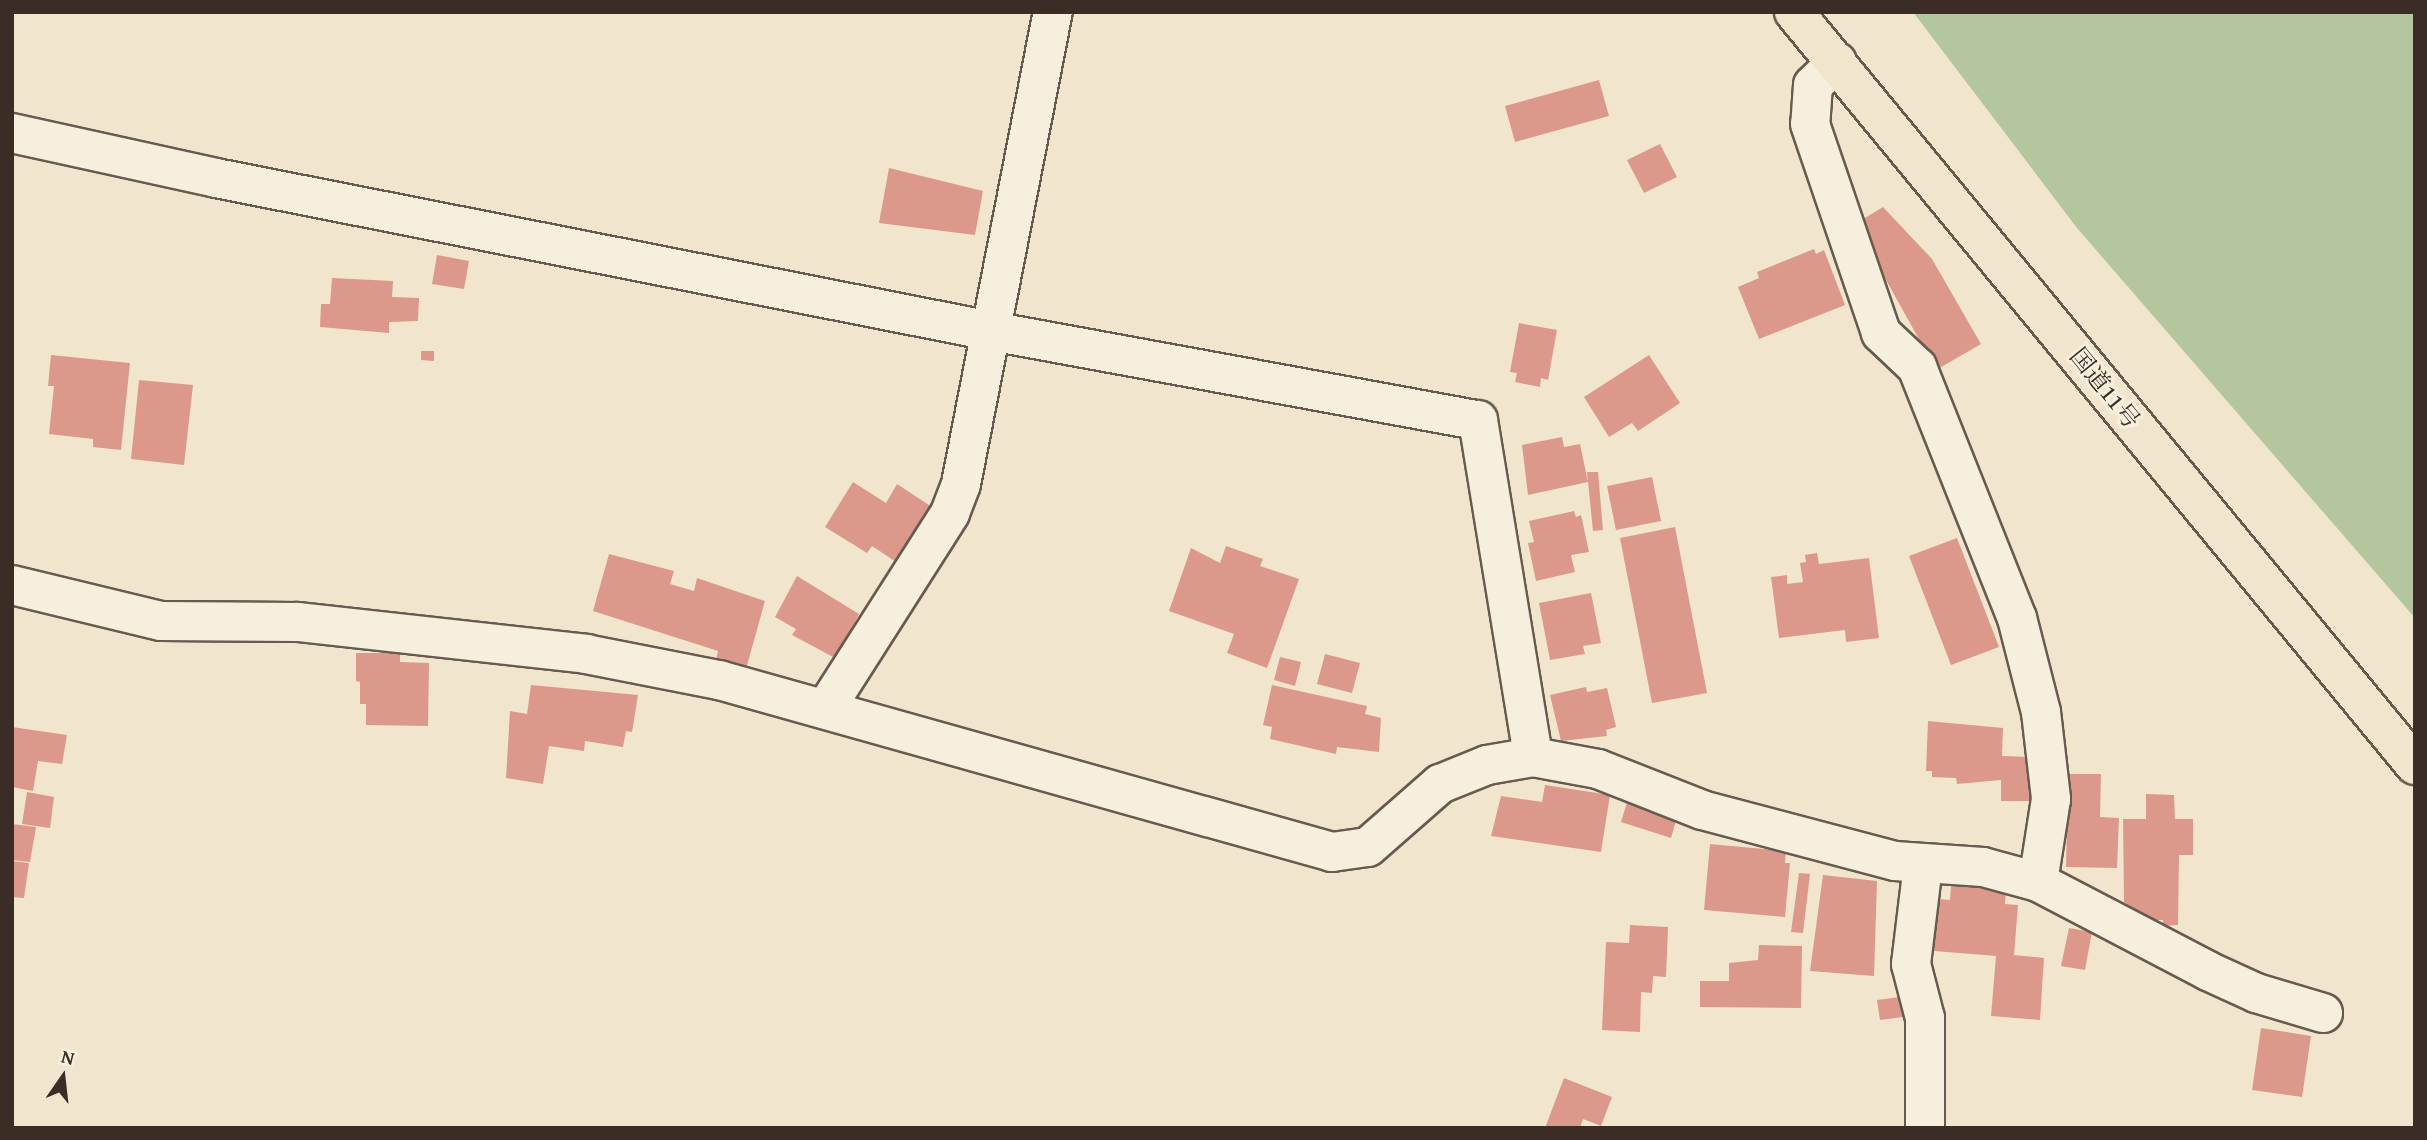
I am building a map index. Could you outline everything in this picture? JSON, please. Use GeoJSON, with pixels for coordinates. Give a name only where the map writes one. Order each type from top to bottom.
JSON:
{"type":"FeatureCollection","features":[{"type":"Feature","properties":{"kind":"highway","name":"国道11号"},"geometry":{"type":"LineString","coordinates":[[1794,12],[2415,765]]}},
{"type":"Feature","properties":{"kind":"street"},"geometry":{"type":"LineString","coordinates":[[826,708],[950,513],[961,484],[1054,12]]}},
{"type":"Feature","properties":{"kind":"street"},"geometry":{"type":"LineString","coordinates":[[1837,62],[1814,85],[1810,124],[1881,333],[1917,367],[2012,606],[2041,712],[2051,799],[2038,882]]}},
{"type":"Feature","properties":{"kind":"street"},"geometry":{"type":"LineString","coordinates":[[12,133],[216,178],[991,331],[1478,420],[1533,757]]}},
{"type":"Feature","properties":{"kind":"street"},"geometry":{"type":"LineString","coordinates":[[12,585],[161,621],[298,622],[586,654],[826,708],[1332,852],[1368,847],[1440,784],[1487,765],[1533,757],[1598,769],[1702,810],[1923,865],[1983,867],[2038,882],[2208,971],[2256,993],[2323,1013]]}},
{"type":"Feature","properties":{"kind":"street"},"geometry":{"type":"LineString","coordinates":[[1923,865],[1911,964],[1925,1018],[1925,1128]]}},
{"type":"Feature","properties":{"kind":"green space"},"geometry":{"type":"Polygon","coordinates":[[[1913,12],[2415,12],[2415,618],[2077,228],[1913,12]]]}},
{"type":"Feature","properties":{"kind":"building"},"geometry":{"type":"Polygon","coordinates":[[[1599,80],[1609,116],[1515,142],[1505,106],[1599,80]]]}},
{"type":"Feature","properties":{"kind":"building"},"geometry":{"type":"Polygon","coordinates":[[[1660,144],[1677,177],[1644,193],[1627,160],[1660,144]]]}},
{"type":"Feature","properties":{"kind":"building"},"geometry":{"type":"Polygon","coordinates":[[[889,168],[983,191],[975,235],[879,223],[889,168]]]}},
{"type":"Feature","properties":{"kind":"building"},"geometry":{"type":"Polygon","coordinates":[[[1883,207],[1932,259],[1981,344],[1936,370],[1855,224],[1883,207]]]}},
{"type":"Feature","properties":{"kind":"building"},"geometry":{"type":"Polygon","coordinates":[[[1814,249],[1816,254],[1824,250],[1845,305],[1759,339],[1738,287],[1759,278],[1757,272],[1814,249]]]}},
{"type":"Feature","properties":{"kind":"building"},"geometry":{"type":"Polygon","coordinates":[[[437,255],[469,261],[464,289],[432,284],[437,255]]]}},
{"type":"Feature","properties":{"kind":"building"},"geometry":{"type":"Polygon","coordinates":[[[332,278],[393,281],[392,297],[419,298],[418,321],[389,322],[389,333],[320,327],[321,304],[330,304],[332,278]]]}},
{"type":"Feature","properties":{"kind":"building"},"geometry":{"type":"Polygon","coordinates":[[[1519,323],[1557,330],[1548,380],[1541,378],[1540,387],[1515,382],[1517,373],[1510,372],[1519,323]]]}},
{"type":"Feature","properties":{"kind":"building"},"geometry":{"type":"Polygon","coordinates":[[[421,351],[434,351],[434,361],[421,360],[421,351]]]}},
{"type":"Feature","properties":{"kind":"building"},"geometry":{"type":"Polygon","coordinates":[[[51,355],[130,363],[121,450],[93,447],[93,439],[49,434],[54,386],[48,386],[51,355]]]}},
{"type":"Feature","properties":{"kind":"building"},"geometry":{"type":"Polygon","coordinates":[[[1649,355],[1680,403],[1638,431],[1632,423],[1609,437],[1584,397],[1649,355]]]}},
{"type":"Feature","properties":{"kind":"building"},"geometry":{"type":"Polygon","coordinates":[[[139,380],[193,385],[184,465],[131,459],[139,380]]]}},
{"type":"Feature","properties":{"kind":"building"},"geometry":{"type":"Polygon","coordinates":[[[1562,437],[1564,447],[1580,444],[1588,482],[1528,495],[1522,445],[1562,437]]]}},
{"type":"Feature","properties":{"kind":"building"},"geometry":{"type":"Polygon","coordinates":[[[1587,472],[1598,472],[1603,530],[1593,531],[1587,472]]]}},
{"type":"Feature","properties":{"kind":"building"},"geometry":{"type":"Polygon","coordinates":[[[1652,477],[1661,521],[1616,530],[1607,486],[1652,477]]]}},
{"type":"Feature","properties":{"kind":"building"},"geometry":{"type":"Polygon","coordinates":[[[853,482],[886,503],[897,484],[932,507],[896,562],[872,546],[867,553],[825,527],[853,482]]]}},
{"type":"Feature","properties":{"kind":"building"},"geometry":{"type":"Polygon","coordinates":[[[1574,511],[1576,517],[1581,515],[1589,552],[1571,555],[1575,572],[1536,581],[1528,543],[1534,542],[1529,521],[1574,511]]]}},
{"type":"Feature","properties":{"kind":"building"},"geometry":{"type":"Polygon","coordinates":[[[1675,527],[1707,693],[1652,703],[1620,538],[1675,527]]]}},
{"type":"Feature","properties":{"kind":"building"},"geometry":{"type":"Polygon","coordinates":[[[1957,538],[1999,647],[1951,665],[1909,556],[1957,538]]]}},
{"type":"Feature","properties":{"kind":"building"},"geometry":{"type":"Polygon","coordinates":[[[1226,546],[1263,559],[1260,566],[1299,579],[1267,668],[1227,653],[1234,634],[1169,611],[1191,548],[1220,563],[1226,546]]]}},
{"type":"Feature","properties":{"kind":"building"},"geometry":{"type":"Polygon","coordinates":[[[1817,553],[1819,564],[1869,558],[1879,638],[1846,642],[1845,630],[1779,638],[1771,577],[1787,575],[1787,584],[1803,582],[1800,563],[1806,562],[1805,555],[1817,553]]]}},
{"type":"Feature","properties":{"kind":"building"},"geometry":{"type":"Polygon","coordinates":[[[609,554],[674,571],[670,584],[694,591],[697,578],[765,601],[746,669],[716,660],[718,651],[593,611],[609,554]]]}},
{"type":"Feature","properties":{"kind":"building"},"geometry":{"type":"Polygon","coordinates":[[[797,576],[859,614],[835,658],[792,635],[796,629],[775,617],[797,576]]]}},
{"type":"Feature","properties":{"kind":"building"},"geometry":{"type":"Polygon","coordinates":[[[1591,593],[1601,643],[1583,646],[1585,654],[1550,660],[1539,603],[1591,593]]]}},
{"type":"Feature","properties":{"kind":"building"},"geometry":{"type":"Polygon","coordinates":[[[356,653],[400,653],[400,662],[429,663],[428,726],[366,725],[366,704],[360,704],[360,682],[356,681],[356,653]]]}},
{"type":"Feature","properties":{"kind":"building"},"geometry":{"type":"Polygon","coordinates":[[[1325,654],[1360,663],[1352,693],[1317,684],[1325,654]]]}},
{"type":"Feature","properties":{"kind":"building"},"geometry":{"type":"Polygon","coordinates":[[[1280,657],[1301,662],[1295,686],[1274,680],[1280,657]]]}},
{"type":"Feature","properties":{"kind":"building"},"geometry":{"type":"Polygon","coordinates":[[[531,685],[638,695],[632,732],[626,731],[623,747],[585,741],[584,751],[549,746],[543,784],[506,778],[510,711],[527,714],[531,685]]]}},
{"type":"Feature","properties":{"kind":"building"},"geometry":{"type":"Polygon","coordinates":[[[1272,685],[1367,706],[1365,714],[1381,718],[1379,752],[1337,747],[1336,754],[1270,739],[1272,727],[1263,725],[1272,685]]]}},
{"type":"Feature","properties":{"kind":"building"},"geometry":{"type":"Polygon","coordinates":[[[1586,687],[1587,692],[1607,688],[1616,727],[1606,730],[1607,736],[1561,741],[1550,695],[1586,687]]]}},
{"type":"Feature","properties":{"kind":"building"},"geometry":{"type":"Polygon","coordinates":[[[1928,721],[2003,728],[2002,756],[2031,757],[2030,801],[2001,801],[2001,780],[1957,784],[1956,778],[1932,777],[1932,771],[1926,771],[1928,721]]]}},
{"type":"Feature","properties":{"kind":"building"},"geometry":{"type":"Polygon","coordinates":[[[12,727],[67,735],[62,764],[38,761],[33,791],[12,787],[12,727]]]}},
{"type":"Feature","properties":{"kind":"building"},"geometry":{"type":"Polygon","coordinates":[[[2068,774],[2101,774],[2100,817],[2119,818],[2117,868],[2066,867],[2068,774]]]}},
{"type":"Feature","properties":{"kind":"building"},"geometry":{"type":"Polygon","coordinates":[[[1545,785],[1610,795],[1601,852],[1491,836],[1501,796],[1542,802],[1545,785]]]}},
{"type":"Feature","properties":{"kind":"building"},"geometry":{"type":"Polygon","coordinates":[[[27,792],[54,797],[50,828],[22,824],[27,792]]]}},
{"type":"Feature","properties":{"kind":"building"},"geometry":{"type":"Polygon","coordinates":[[[2146,794],[2174,795],[2175,819],[2193,819],[2193,855],[2179,855],[2178,925],[2163,926],[2163,920],[2152,920],[2124,902],[2123,819],[2146,819],[2146,794]]]}},
{"type":"Feature","properties":{"kind":"building"},"geometry":{"type":"Polygon","coordinates":[[[1627,802],[1677,817],[1671,838],[1621,822],[1627,802]]]}},
{"type":"Feature","properties":{"kind":"building"},"geometry":{"type":"Polygon","coordinates":[[[12,824],[36,827],[30,862],[12,860],[12,824]]]}},
{"type":"Feature","properties":{"kind":"building"},"geometry":{"type":"Polygon","coordinates":[[[1710,844],[1786,851],[1785,863],[1790,863],[1785,917],[1704,910],[1710,844]]]}},
{"type":"Feature","properties":{"kind":"building"},"geometry":{"type":"Polygon","coordinates":[[[12,861],[29,863],[24,898],[12,897],[12,861]]]}},
{"type":"Feature","properties":{"kind":"building"},"geometry":{"type":"Polygon","coordinates":[[[1799,873],[1810,874],[1803,933],[1791,932],[1799,873]]]}},
{"type":"Feature","properties":{"kind":"building"},"geometry":{"type":"Polygon","coordinates":[[[1823,875],[1877,881],[1874,976],[1810,971],[1823,875]]]}},
{"type":"Feature","properties":{"kind":"building"},"geometry":{"type":"Polygon","coordinates":[[[1951,886],[2006,890],[2005,904],[2018,905],[2014,955],[2044,958],[2040,1020],[1991,1016],[1996,956],[1922,950],[1925,898],[1950,900],[1951,886]]]}},
{"type":"Feature","properties":{"kind":"building"},"geometry":{"type":"Polygon","coordinates":[[[1630,925],[1668,927],[1666,977],[1653,976],[1652,993],[1641,992],[1640,1032],[1602,1030],[1606,942],[1629,943],[1630,925]]]}},
{"type":"Feature","properties":{"kind":"building"},"geometry":{"type":"Polygon","coordinates":[[[2069,928],[2092,932],[2085,970],[2061,966],[2069,928]]]}},
{"type":"Feature","properties":{"kind":"building"},"geometry":{"type":"Polygon","coordinates":[[[1759,945],[1802,946],[1801,1008],[1700,1007],[1700,981],[1729,981],[1729,963],[1758,960],[1759,945]]]}},
{"type":"Feature","properties":{"kind":"building"},"geometry":{"type":"Polygon","coordinates":[[[1900,997],[1903,1017],[1880,1020],[1877,1000],[1900,997]]]}},
{"type":"Feature","properties":{"kind":"building"},"geometry":{"type":"Polygon","coordinates":[[[2261,1028],[2311,1036],[2302,1097],[2252,1090],[2261,1028]]]}},
{"type":"Feature","properties":{"kind":"building"},"geometry":{"type":"Polygon","coordinates":[[[1564,1078],[1612,1097],[1601,1126],[1583,1119],[1580,1128],[1545,1128],[1564,1078]]]}}]}
